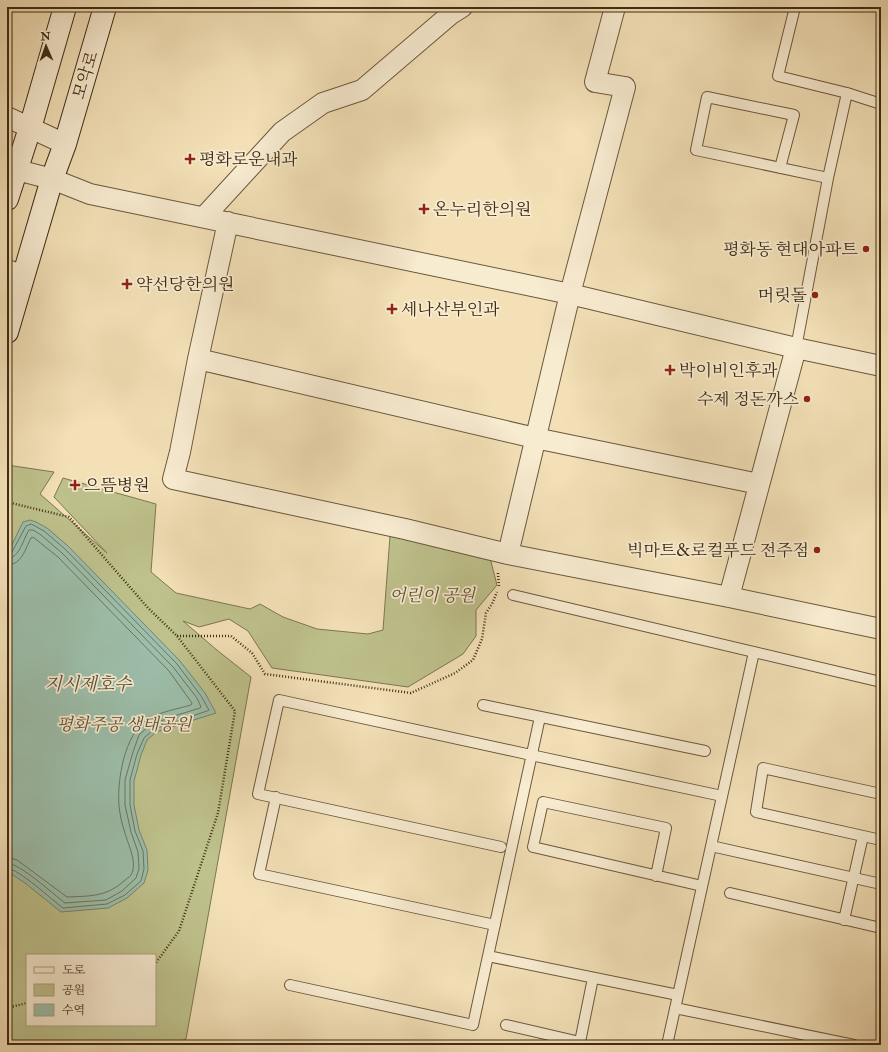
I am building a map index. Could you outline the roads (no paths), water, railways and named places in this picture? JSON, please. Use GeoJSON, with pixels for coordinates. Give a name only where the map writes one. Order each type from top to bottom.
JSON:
{"type":"FeatureCollection","features":[{"type":"Feature","properties":{"kind":"street"},"geometry":{"type":"LineString","coordinates":[[7,199],[30,128],[65,7]]}},
{"type":"Feature","properties":{"kind":"street","name":"모악로"},"geometry":{"type":"LineString","coordinates":[[7,332],[15,272],[65,144],[105,7]]}},
{"type":"Feature","properties":{"kind":"street"},"geometry":{"type":"LineString","coordinates":[[204,217],[282,132],[323,103],[362,90],[451,14],[462,7]]}},
{"type":"Feature","properties":{"kind":"street"},"geometry":{"type":"LineString","coordinates":[[599,68],[615,7]]}},
{"type":"Feature","properties":{"kind":"street"},"geometry":{"type":"LineString","coordinates":[[508,554],[570,294],[625,87],[595,82],[615,7]]}},
{"type":"Feature","properties":{"kind":"street"},"geometry":{"type":"LineString","coordinates":[[7,117],[65,144]]}},
{"type":"Feature","properties":{"kind":"street"},"geometry":{"type":"LineString","coordinates":[[17,170],[52,179],[90,194],[570,294],[796,348],[881,366]]}},
{"type":"Feature","properties":{"kind":"street"},"geometry":{"type":"LineString","coordinates":[[228,222],[173,479],[405,529],[508,554],[881,628]]}},
{"type":"Feature","properties":{"kind":"street"},"geometry":{"type":"LineString","coordinates":[[729,597],[796,348]]}},
{"type":"Feature","properties":{"kind":"street"},"geometry":{"type":"LineString","coordinates":[[198,359],[535,438],[759,484]]}},
{"type":"Feature","properties":{"kind":"lane"},"geometry":{"type":"LineString","coordinates":[[795,7],[778,76],[847,93],[881,104]]}},
{"type":"Feature","properties":{"kind":"lane"},"geometry":{"type":"LineString","coordinates":[[796,348],[828,178],[847,93]]}},
{"type":"Feature","properties":{"kind":"lane"},"geometry":{"type":"LineString","coordinates":[[780,168],[794,115],[707,97],[696,150],[780,168],[828,178]]}},
{"type":"Feature","properties":{"kind":"lane"},"geometry":{"type":"LineString","coordinates":[[513,595],[881,682]]}},
{"type":"Feature","properties":{"kind":"lane"},"geometry":{"type":"LineString","coordinates":[[667,1045],[754,652]]}},
{"type":"Feature","properties":{"kind":"lane"},"geometry":{"type":"LineString","coordinates":[[501,847],[258,794],[279,700],[531,756],[722,796]]}},
{"type":"Feature","properties":{"kind":"lane"},"geometry":{"type":"LineString","coordinates":[[483,705],[705,751]]}},
{"type":"Feature","properties":{"kind":"lane"},"geometry":{"type":"LineString","coordinates":[[290,985],[474,1025],[540,717]]}},
{"type":"Feature","properties":{"kind":"lane"},"geometry":{"type":"LineString","coordinates":[[881,794],[763,768],[756,812],[881,840]]}},
{"type":"Feature","properties":{"kind":"lane"},"geometry":{"type":"LineString","coordinates":[[276,797],[259,874],[495,925]]}},
{"type":"Feature","properties":{"kind":"lane"},"geometry":{"type":"LineString","coordinates":[[656,876],[666,828],[543,802],[533,847],[656,876],[702,886]]}},
{"type":"Feature","properties":{"kind":"lane"},"geometry":{"type":"LineString","coordinates":[[844,920],[863,836]]}},
{"type":"Feature","properties":{"kind":"lane"},"geometry":{"type":"LineString","coordinates":[[711,846],[881,884]]}},
{"type":"Feature","properties":{"kind":"lane"},"geometry":{"type":"LineString","coordinates":[[730,893],[881,928]]}},
{"type":"Feature","properties":{"kind":"lane"},"geometry":{"type":"LineString","coordinates":[[488,956],[678,995]]}},
{"type":"Feature","properties":{"kind":"lane"},"geometry":{"type":"LineString","coordinates":[[506,1025],[580,1042],[593,978]]}},
{"type":"Feature","properties":{"kind":"lane"},"geometry":{"type":"LineString","coordinates":[[675,1008],[854,1045]]}},
{"type":"Feature","properties":{"kind":"water","name":"지시제호수"},"geometry":{"type":"Polygon","coordinates":[[[30,520],[47,528],[68,546],[180,661],[205,693],[216,713],[156,732],[147,740],[134,781],[134,805],[139,830],[147,850],[148,870],[144,883],[127,898],[108,908],[61,912],[25,883],[7,871],[7,555],[23,522],[30,520]]]}},
{"type":"Feature","properties":{"kind":"place","name":"평화로운내과"},"geometry":{"type":"Point","coordinates":[190,159]}},
{"type":"Feature","properties":{"kind":"place","name":"온누리한의원"},"geometry":{"type":"Point","coordinates":[424,209]}},
{"type":"Feature","properties":{"kind":"place","name":"평화동 현대아파트"},"geometry":{"type":"Point","coordinates":[866,249]}},
{"type":"Feature","properties":{"kind":"place","name":"약선당한의원"},"geometry":{"type":"Point","coordinates":[127,284]}},
{"type":"Feature","properties":{"kind":"place","name":"머릿돌"},"geometry":{"type":"Point","coordinates":[815,295]}},
{"type":"Feature","properties":{"kind":"place","name":"세나산부인과"},"geometry":{"type":"Point","coordinates":[392,309]}},
{"type":"Feature","properties":{"kind":"place","name":"박이비인후과"},"geometry":{"type":"Point","coordinates":[670,370]}},
{"type":"Feature","properties":{"kind":"place","name":"수제 정돈까스"},"geometry":{"type":"Point","coordinates":[807,399]}},
{"type":"Feature","properties":{"kind":"place","name":"으뜸병원"},"geometry":{"type":"Point","coordinates":[75,485]}},
{"type":"Feature","properties":{"kind":"place","name":"빅마트&로컬푸드 전주점"},"geometry":{"type":"Point","coordinates":[817,550]}},
{"type":"Feature","properties":{"kind":"park label","name":"어린이 공원"},"geometry":{"type":"Point","coordinates":[432,595]}},
{"type":"Feature","properties":{"kind":"park label","name":"평화주공 생태공원"},"geometry":{"type":"Point","coordinates":[124,724]}}]}
